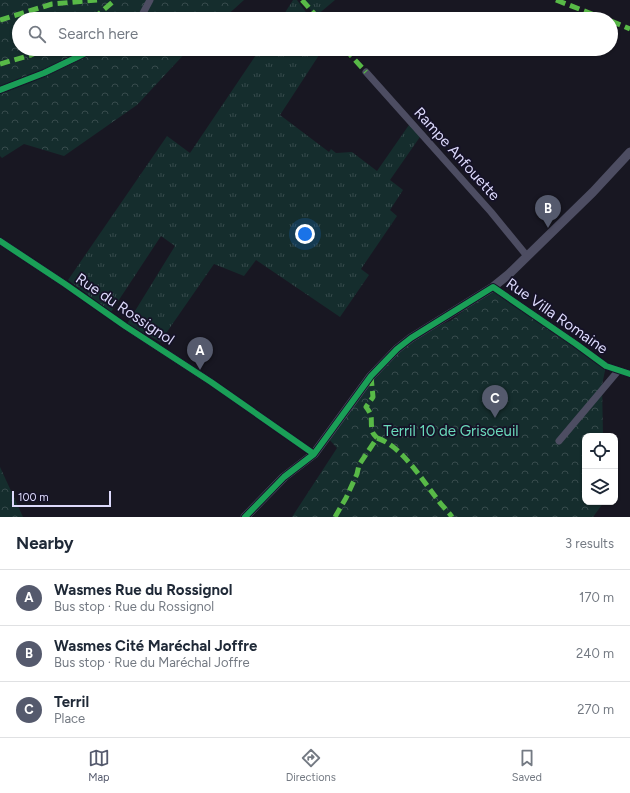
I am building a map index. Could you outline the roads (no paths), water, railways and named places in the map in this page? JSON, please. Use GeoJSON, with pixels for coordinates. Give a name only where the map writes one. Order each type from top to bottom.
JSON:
{"type":"FeatureCollection","features":[{"type":"Feature","properties":{"kind":"street"},"geometry":{"type":"LineString","coordinates":[[144,12],[150,0]]}},
{"type":"Feature","properties":{"kind":"street"},"geometry":{"type":"LineString","coordinates":[[0,90],[44,73],[79,56]]}},
{"type":"Feature","properties":{"kind":"street","name":"Rampe Anfouette"},"geometry":{"type":"LineString","coordinates":[[366,72],[491,212],[527,256]]}},
{"type":"Feature","properties":{"kind":"street"},"geometry":{"type":"LineString","coordinates":[[245,517],[284,477],[314,454],[371,376],[397,349],[411,338],[493,287],[593,192],[630,152]]}},
{"type":"Feature","properties":{"kind":"street","name":"Rue du Rossignol"},"geometry":{"type":"LineString","coordinates":[[0,241],[125,326],[211,382],[314,454]]}},
{"type":"Feature","properties":{"kind":"street","name":"Rue Villa Romaine"},"geometry":{"type":"LineString","coordinates":[[493,287],[606,366],[618,371],[629,373]]}},
{"type":"Feature","properties":{"kind":"street"},"geometry":{"type":"LineString","coordinates":[[559,441],[618,371]]}},
{"type":"Feature","properties":{"kind":"place","name":"Wasmes Cité Maréchal Joffre"},"geometry":{"type":"Point","coordinates":[548,228]}},
{"type":"Feature","properties":{"kind":"place","name":"Wasmes Rue du Rossignol"},"geometry":{"type":"Point","coordinates":[200,370]}},
{"type":"Feature","properties":{"kind":"place","name":"Terril"},"geometry":{"type":"Point","coordinates":[495,418]}},
{"type":"Feature","properties":{"kind":"park label","name":"Terril 10 de Grisoeuil"},"geometry":{"type":"Point","coordinates":[451,431]}}]}
